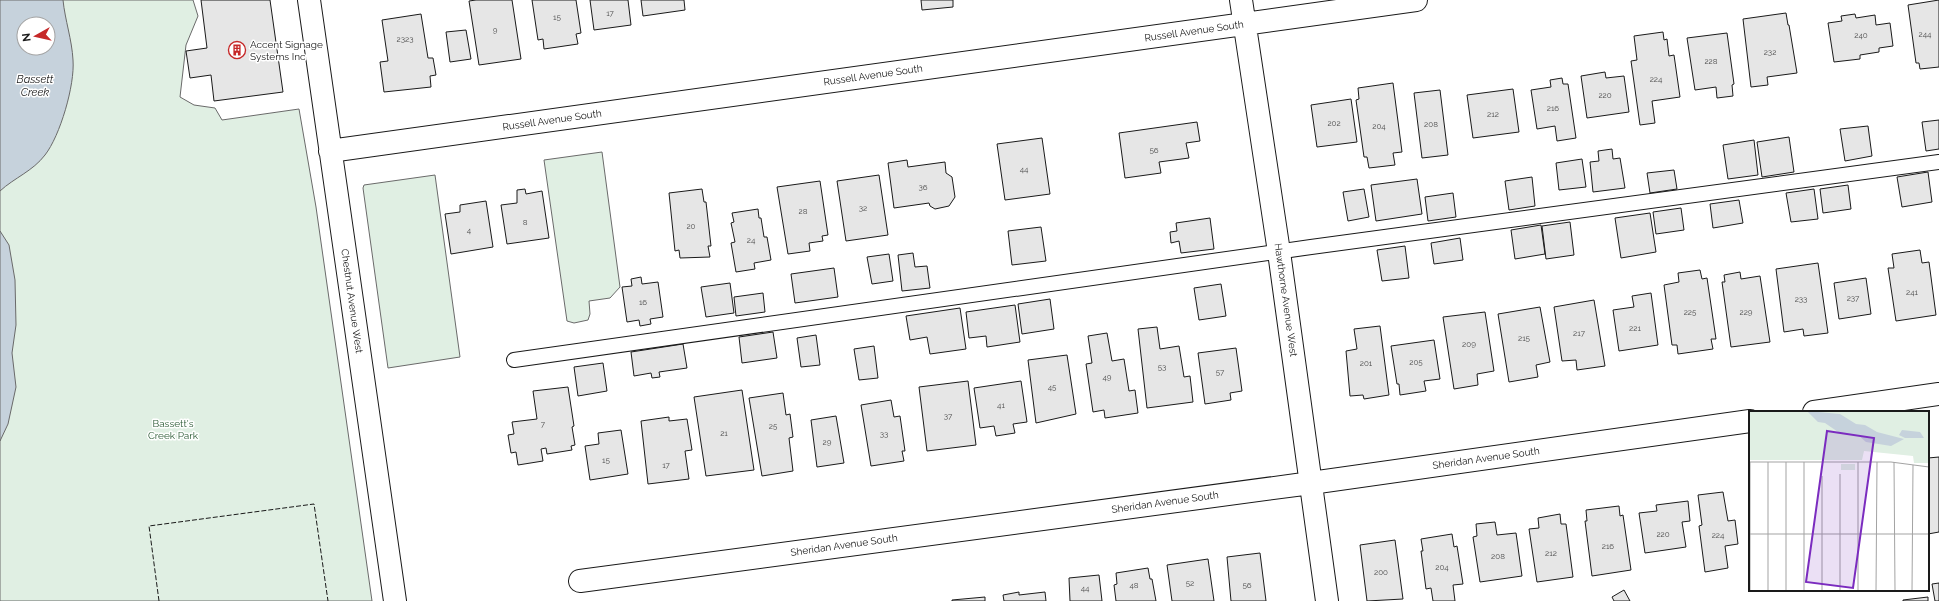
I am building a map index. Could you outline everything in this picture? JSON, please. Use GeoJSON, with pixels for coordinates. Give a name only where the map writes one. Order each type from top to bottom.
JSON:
{"type":"FeatureCollection","features":[{"type":"Feature","properties":{"kind":"street","name":"Chestnut Avenue West"},"geometry":{"type":"LineString","coordinates":[[309,0],[395,601]]}},
{"type":"Feature","properties":{"kind":"street","name":"Hawthorne Avenue West"},"geometry":{"type":"LineString","coordinates":[[1241,0],[1279,252],[1327,601]]}},
{"type":"Feature","properties":{"kind":"street","name":"Russell Avenue South"},"geometry":{"type":"LineString","coordinates":[[330,151],[1416,0]]}},
{"type":"Feature","properties":{"kind":"street"},"geometry":{"type":"LineString","coordinates":[[1821,411],[1939,394]]}},
{"type":"Feature","properties":{"kind":"street","name":"Sheridan Avenue South"},"geometry":{"type":"LineString","coordinates":[[580,581],[1749,421]]}},
{"type":"Feature","properties":{"kind":"lane"},"geometry":{"type":"LineString","coordinates":[[514,360],[1279,252],[1939,162]]}},
{"type":"Feature","properties":{"kind":"green space","name":"Bassett's Creek Park"},"geometry":{"type":"Polygon","coordinates":[[[0,0],[193,0],[198,16],[186,45],[180,97],[194,105],[215,108],[222,120],[299,109],[316,207],[372,601],[0,601],[0,0]]]}},
{"type":"Feature","properties":{"kind":"green space"},"geometry":{"type":"Polygon","coordinates":[[[602,152],[620,287],[610,298],[589,301],[590,314],[588,320],[574,323],[567,321],[544,160],[602,152]]]}},
{"type":"Feature","properties":{"kind":"green space"},"geometry":{"type":"Polygon","coordinates":[[[435,175],[460,357],[388,368],[363,188],[364,185],[435,175]]]}},
{"type":"Feature","properties":{"kind":"water","name":"Bassett Creek"},"geometry":{"type":"Polygon","coordinates":[[[0,0],[63,0],[73,60],[72,83],[65,110],[56,136],[45,155],[35,166],[0,191],[0,0]]]}},
{"type":"Feature","properties":{"kind":"water"},"geometry":{"type":"Polygon","coordinates":[[[0,231],[9,245],[15,280],[16,325],[12,353],[16,387],[8,424],[0,441],[0,231]]]}},
{"type":"Feature","properties":{"kind":"building","name":"Accent Signage Systems Inc"},"geometry":{"type":"Polygon","coordinates":[[[201,0],[270,0],[283,92],[214,101],[211,75],[190,78],[186,51],[207,48],[201,0]]]}},
{"type":"Feature","properties":{"kind":"building"},"geometry":{"type":"Polygon","coordinates":[[[512,0],[521,59],[479,65],[469,1],[512,0]]]}},
{"type":"Feature","properties":{"kind":"building"},"geometry":{"type":"Polygon","coordinates":[[[532,0],[576,0],[581,33],[576,34],[578,44],[544,49],[543,39],[538,40],[532,0]]]}},
{"type":"Feature","properties":{"kind":"building"},"geometry":{"type":"Polygon","coordinates":[[[590,0],[628,0],[631,25],[594,30],[590,0]]]}},
{"type":"Feature","properties":{"kind":"building"},"geometry":{"type":"Polygon","coordinates":[[[641,0],[684,0],[685,10],[643,16],[641,0]]]}},
{"type":"Feature","properties":{"kind":"building"},"geometry":{"type":"Polygon","coordinates":[[[921,0],[953,0],[953,7],[922,10],[921,0]]]}},
{"type":"Feature","properties":{"kind":"building"},"geometry":{"type":"Polygon","coordinates":[[[1939,0],[1939,67],[1920,69],[1919,63],[1916,63],[1908,5],[1939,0]]]}},
{"type":"Feature","properties":{"kind":"building"},"geometry":{"type":"Polygon","coordinates":[[[1786,13],[1797,73],[1767,77],[1768,85],[1751,87],[1743,19],[1786,13]]]}},
{"type":"Feature","properties":{"kind":"building"},"geometry":{"type":"Polygon","coordinates":[[[421,14],[428,58],[433,58],[436,75],[430,76],[431,87],[384,92],[380,62],[388,61],[382,20],[421,14]]]}},
{"type":"Feature","properties":{"kind":"building"},"geometry":{"type":"Polygon","coordinates":[[[1855,14],[1856,18],[1875,15],[1876,25],[1890,23],[1893,46],[1879,48],[1879,52],[1860,55],[1860,59],[1834,62],[1828,23],[1842,21],[1841,16],[1855,14]]]}},
{"type":"Feature","properties":{"kind":"building"},"geometry":{"type":"Polygon","coordinates":[[[466,30],[471,59],[450,62],[446,32],[466,30]]]}},
{"type":"Feature","properties":{"kind":"building"},"geometry":{"type":"Polygon","coordinates":[[[1663,32],[1664,40],[1667,39],[1669,56],[1674,55],[1680,97],[1652,101],[1655,123],[1640,125],[1631,61],[1637,60],[1634,36],[1663,32]]]}},
{"type":"Feature","properties":{"kind":"building"},"geometry":{"type":"Polygon","coordinates":[[[1727,33],[1734,84],[1732,85],[1733,96],[1717,98],[1716,87],[1695,90],[1687,38],[1727,33]]]}},
{"type":"Feature","properties":{"kind":"building"},"geometry":{"type":"Polygon","coordinates":[[[1605,72],[1606,78],[1624,76],[1629,112],[1587,118],[1581,76],[1605,72]]]}},
{"type":"Feature","properties":{"kind":"building"},"geometry":{"type":"Polygon","coordinates":[[[1562,78],[1563,84],[1568,84],[1576,138],[1557,141],[1555,126],[1537,129],[1531,90],[1551,87],[1550,80],[1562,78]]]}},
{"type":"Feature","properties":{"kind":"building"},"geometry":{"type":"Polygon","coordinates":[[[1393,83],[1402,152],[1393,153],[1395,165],[1369,168],[1367,157],[1364,157],[1356,100],[1359,99],[1358,88],[1393,83]]]}},
{"type":"Feature","properties":{"kind":"building"},"geometry":{"type":"Polygon","coordinates":[[[1513,89],[1519,132],[1473,138],[1467,95],[1513,89]]]}},
{"type":"Feature","properties":{"kind":"building"},"geometry":{"type":"Polygon","coordinates":[[[1440,90],[1448,155],[1422,158],[1414,93],[1440,90]]]}},
{"type":"Feature","properties":{"kind":"building"},"geometry":{"type":"Polygon","coordinates":[[[1351,99],[1357,142],[1317,147],[1311,105],[1351,99]]]}},
{"type":"Feature","properties":{"kind":"building"},"geometry":{"type":"Polygon","coordinates":[[[1939,120],[1939,149],[1926,151],[1922,122],[1939,120]]]}},
{"type":"Feature","properties":{"kind":"building"},"geometry":{"type":"Polygon","coordinates":[[[1197,122],[1200,141],[1186,143],[1189,158],[1159,162],[1161,173],[1125,178],[1119,133],[1197,122]]]}},
{"type":"Feature","properties":{"kind":"building"},"geometry":{"type":"Polygon","coordinates":[[[1868,126],[1872,156],[1845,161],[1840,129],[1868,126]]]}},
{"type":"Feature","properties":{"kind":"building"},"geometry":{"type":"Polygon","coordinates":[[[1789,137],[1794,172],[1762,177],[1757,142],[1789,137]]]}},
{"type":"Feature","properties":{"kind":"building"},"geometry":{"type":"Polygon","coordinates":[[[1042,138],[1050,194],[1005,200],[997,144],[1042,138]]]}},
{"type":"Feature","properties":{"kind":"building"},"geometry":{"type":"Polygon","coordinates":[[[1754,140],[1758,175],[1728,179],[1723,145],[1754,140]]]}},
{"type":"Feature","properties":{"kind":"building"},"geometry":{"type":"Polygon","coordinates":[[[1612,149],[1613,159],[1620,158],[1625,188],[1593,192],[1590,162],[1599,161],[1598,151],[1612,149]]]}},
{"type":"Feature","properties":{"kind":"building"},"geometry":{"type":"Polygon","coordinates":[[[1582,159],[1586,187],[1559,190],[1556,163],[1582,159]]]}},
{"type":"Feature","properties":{"kind":"building"},"geometry":{"type":"Polygon","coordinates":[[[907,160],[908,167],[945,162],[946,173],[952,177],[955,197],[949,206],[935,209],[930,206],[929,203],[894,208],[888,163],[907,160]]]}},
{"type":"Feature","properties":{"kind":"building"},"geometry":{"type":"Polygon","coordinates":[[[1674,170],[1677,189],[1650,193],[1647,173],[1674,170]]]}},
{"type":"Feature","properties":{"kind":"building"},"geometry":{"type":"Polygon","coordinates":[[[1928,172],[1932,202],[1902,207],[1897,177],[1928,172]]]}},
{"type":"Feature","properties":{"kind":"building"},"geometry":{"type":"Polygon","coordinates":[[[879,175],[888,235],[846,241],[837,181],[879,175]]]}},
{"type":"Feature","properties":{"kind":"building"},"geometry":{"type":"Polygon","coordinates":[[[1532,177],[1535,206],[1509,210],[1505,181],[1532,177]]]}},
{"type":"Feature","properties":{"kind":"building"},"geometry":{"type":"Polygon","coordinates":[[[1417,179],[1422,214],[1376,221],[1371,185],[1417,179]]]}},
{"type":"Feature","properties":{"kind":"building"},"geometry":{"type":"Polygon","coordinates":[[[820,181],[828,235],[822,236],[823,241],[809,243],[810,251],[788,254],[777,187],[820,181]]]}},
{"type":"Feature","properties":{"kind":"building"},"geometry":{"type":"Polygon","coordinates":[[[1848,185],[1851,209],[1823,213],[1820,189],[1848,185]]]}},
{"type":"Feature","properties":{"kind":"building"},"geometry":{"type":"Polygon","coordinates":[[[525,189],[526,194],[542,191],[549,238],[507,244],[501,205],[517,203],[517,190],[525,189]]]}},
{"type":"Feature","properties":{"kind":"building"},"geometry":{"type":"Polygon","coordinates":[[[702,189],[704,202],[706,202],[711,246],[708,246],[710,257],[680,258],[679,250],[675,251],[669,193],[702,189]]]}},
{"type":"Feature","properties":{"kind":"building"},"geometry":{"type":"Polygon","coordinates":[[[1364,189],[1369,217],[1348,221],[1343,192],[1364,189]]]}},
{"type":"Feature","properties":{"kind":"building"},"geometry":{"type":"Polygon","coordinates":[[[1814,189],[1818,219],[1791,222],[1786,193],[1814,189]]]}},
{"type":"Feature","properties":{"kind":"building"},"geometry":{"type":"Polygon","coordinates":[[[1453,193],[1456,217],[1428,221],[1425,197],[1453,193]]]}},
{"type":"Feature","properties":{"kind":"building"},"geometry":{"type":"Polygon","coordinates":[[[1739,200],[1743,223],[1713,228],[1710,204],[1739,200]]]}},
{"type":"Feature","properties":{"kind":"building"},"geometry":{"type":"Polygon","coordinates":[[[486,201],[493,247],[451,254],[445,214],[460,212],[460,205],[486,201]]]}},
{"type":"Feature","properties":{"kind":"building"},"geometry":{"type":"Polygon","coordinates":[[[1681,208],[1684,230],[1656,234],[1653,212],[1681,208]]]}},
{"type":"Feature","properties":{"kind":"building"},"geometry":{"type":"Polygon","coordinates":[[[758,209],[764,237],[767,237],[771,260],[754,263],[755,269],[736,272],[731,243],[735,242],[731,223],[734,222],[732,213],[758,209]]]}},
{"type":"Feature","properties":{"kind":"building"},"geometry":{"type":"Polygon","coordinates":[[[1650,213],[1656,252],[1621,258],[1615,218],[1650,213]]]}},
{"type":"Feature","properties":{"kind":"building"},"geometry":{"type":"Polygon","coordinates":[[[1210,218],[1214,249],[1181,253],[1179,241],[1171,243],[1170,232],[1177,231],[1176,223],[1210,218]]]}},
{"type":"Feature","properties":{"kind":"building"},"geometry":{"type":"Polygon","coordinates":[[[1570,222],[1574,255],[1546,259],[1542,226],[1570,222]]]}},
{"type":"Feature","properties":{"kind":"building"},"geometry":{"type":"Polygon","coordinates":[[[1541,225],[1545,254],[1515,259],[1511,230],[1541,225]]]}},
{"type":"Feature","properties":{"kind":"building"},"geometry":{"type":"Polygon","coordinates":[[[1041,227],[1046,261],[1012,265],[1008,231],[1041,227]]]}},
{"type":"Feature","properties":{"kind":"building"},"geometry":{"type":"Polygon","coordinates":[[[1460,238],[1463,260],[1434,264],[1431,243],[1460,238]]]}},
{"type":"Feature","properties":{"kind":"building"},"geometry":{"type":"Polygon","coordinates":[[[1405,246],[1409,278],[1382,281],[1377,250],[1405,246]]]}},
{"type":"Feature","properties":{"kind":"building"},"geometry":{"type":"Polygon","coordinates":[[[1920,250],[1922,263],[1929,262],[1936,315],[1896,321],[1888,268],[1894,268],[1892,254],[1920,250]]]}},
{"type":"Feature","properties":{"kind":"building"},"geometry":{"type":"Polygon","coordinates":[[[913,253],[915,267],[927,266],[930,288],[902,291],[898,255],[913,253]]]}},
{"type":"Feature","properties":{"kind":"building"},"geometry":{"type":"Polygon","coordinates":[[[889,254],[893,281],[872,284],[867,257],[889,254]]]}},
{"type":"Feature","properties":{"kind":"building"},"geometry":{"type":"Polygon","coordinates":[[[1818,263],[1828,333],[1804,336],[1803,329],[1784,332],[1776,269],[1818,263]]]}},
{"type":"Feature","properties":{"kind":"building"},"geometry":{"type":"Polygon","coordinates":[[[834,268],[838,297],[795,303],[791,274],[834,268]]]}},
{"type":"Feature","properties":{"kind":"building"},"geometry":{"type":"Polygon","coordinates":[[[1700,270],[1702,279],[1707,278],[1716,339],[1711,339],[1713,349],[1678,354],[1677,345],[1672,345],[1664,285],[1679,282],[1678,273],[1700,270]]]}},
{"type":"Feature","properties":{"kind":"building"},"geometry":{"type":"Polygon","coordinates":[[[1740,272],[1741,279],[1760,276],[1770,342],[1731,347],[1722,282],[1725,282],[1724,275],[1740,272]]]}},
{"type":"Feature","properties":{"kind":"building"},"geometry":{"type":"Polygon","coordinates":[[[641,277],[642,284],[658,282],[663,317],[650,319],[651,324],[640,326],[639,320],[627,322],[622,287],[632,286],[631,279],[641,277]]]}},
{"type":"Feature","properties":{"kind":"building"},"geometry":{"type":"Polygon","coordinates":[[[1866,278],[1871,314],[1839,319],[1834,283],[1866,278]]]}},
{"type":"Feature","properties":{"kind":"building"},"geometry":{"type":"Polygon","coordinates":[[[730,283],[734,313],[706,317],[701,287],[730,283]]]}},
{"type":"Feature","properties":{"kind":"building"},"geometry":{"type":"Polygon","coordinates":[[[1221,284],[1226,316],[1199,320],[1194,288],[1221,284]]]}},
{"type":"Feature","properties":{"kind":"building"},"geometry":{"type":"Polygon","coordinates":[[[763,293],[765,312],[736,316],[734,297],[763,293]]]}},
{"type":"Feature","properties":{"kind":"building"},"geometry":{"type":"Polygon","coordinates":[[[1651,293],[1658,345],[1619,351],[1613,310],[1634,307],[1632,296],[1651,293]]]}},
{"type":"Feature","properties":{"kind":"building"},"geometry":{"type":"Polygon","coordinates":[[[1050,299],[1054,329],[1022,334],[1018,304],[1050,299]]]}},
{"type":"Feature","properties":{"kind":"building"},"geometry":{"type":"Polygon","coordinates":[[[1594,300],[1605,366],[1577,370],[1576,360],[1562,361],[1554,307],[1594,300]]]}},
{"type":"Feature","properties":{"kind":"building"},"geometry":{"type":"Polygon","coordinates":[[[1015,305],[1020,342],[987,347],[986,336],[969,338],[966,312],[1015,305]]]}},
{"type":"Feature","properties":{"kind":"building"},"geometry":{"type":"Polygon","coordinates":[[[1540,307],[1550,362],[1536,365],[1538,377],[1509,382],[1498,314],[1540,307]]]}},
{"type":"Feature","properties":{"kind":"building"},"geometry":{"type":"Polygon","coordinates":[[[960,308],[966,349],[930,354],[927,337],[910,340],[906,316],[960,308]]]}},
{"type":"Feature","properties":{"kind":"building"},"geometry":{"type":"Polygon","coordinates":[[[1485,312],[1494,371],[1477,374],[1478,385],[1454,389],[1443,317],[1485,312]]]}},
{"type":"Feature","properties":{"kind":"building"},"geometry":{"type":"Polygon","coordinates":[[[1380,326],[1389,395],[1364,399],[1363,395],[1350,396],[1346,351],[1357,349],[1354,329],[1380,326]]]}},
{"type":"Feature","properties":{"kind":"building"},"geometry":{"type":"Polygon","coordinates":[[[1157,327],[1160,349],[1179,346],[1184,377],[1190,376],[1193,402],[1147,408],[1138,329],[1157,327]]]}},
{"type":"Feature","properties":{"kind":"building"},"geometry":{"type":"Polygon","coordinates":[[[773,332],[777,358],[742,363],[739,337],[773,332]]]}},
{"type":"Feature","properties":{"kind":"building"},"geometry":{"type":"Polygon","coordinates":[[[1107,333],[1112,361],[1124,359],[1129,391],[1135,390],[1138,413],[1105,418],[1104,410],[1093,412],[1086,364],[1092,363],[1088,336],[1107,333]]]}},
{"type":"Feature","properties":{"kind":"building"},"geometry":{"type":"Polygon","coordinates":[[[816,335],[820,365],[801,367],[797,338],[816,335]]]}},
{"type":"Feature","properties":{"kind":"building"},"geometry":{"type":"Polygon","coordinates":[[[1434,340],[1440,379],[1424,381],[1426,391],[1400,395],[1391,346],[1434,340]]]}},
{"type":"Feature","properties":{"kind":"building"},"geometry":{"type":"Polygon","coordinates":[[[683,344],[687,368],[659,372],[660,377],[652,378],[651,373],[634,376],[631,352],[683,344]]]}},
{"type":"Feature","properties":{"kind":"building"},"geometry":{"type":"Polygon","coordinates":[[[874,346],[878,378],[859,380],[854,349],[874,346]]]}},
{"type":"Feature","properties":{"kind":"building"},"geometry":{"type":"Polygon","coordinates":[[[1236,348],[1242,391],[1230,393],[1231,400],[1205,404],[1198,353],[1236,348]]]}},
{"type":"Feature","properties":{"kind":"building"},"geometry":{"type":"Polygon","coordinates":[[[1067,355],[1076,414],[1036,423],[1028,360],[1067,355]]]}},
{"type":"Feature","properties":{"kind":"building"},"geometry":{"type":"Polygon","coordinates":[[[603,363],[607,391],[578,396],[574,367],[603,363]]]}},
{"type":"Feature","properties":{"kind":"building"},"geometry":{"type":"Polygon","coordinates":[[[968,381],[976,445],[927,451],[919,387],[968,381]]]}},
{"type":"Feature","properties":{"kind":"building"},"geometry":{"type":"Polygon","coordinates":[[[1021,381],[1027,422],[1013,424],[1015,433],[996,436],[994,426],[980,428],[974,388],[1021,381]]]}},
{"type":"Feature","properties":{"kind":"building"},"geometry":{"type":"Polygon","coordinates":[[[568,387],[574,426],[572,427],[575,445],[571,446],[572,450],[547,454],[546,448],[541,449],[543,461],[518,465],[516,452],[511,453],[508,435],[514,434],[512,422],[537,419],[533,391],[568,387]]]}},
{"type":"Feature","properties":{"kind":"building"},"geometry":{"type":"Polygon","coordinates":[[[742,390],[754,470],[706,476],[694,397],[742,390]]]}},
{"type":"Feature","properties":{"kind":"building"},"geometry":{"type":"Polygon","coordinates":[[[783,393],[786,415],[790,414],[793,437],[789,438],[793,471],[762,476],[749,398],[783,393]]]}},
{"type":"Feature","properties":{"kind":"building"},"geometry":{"type":"Polygon","coordinates":[[[891,400],[894,417],[900,416],[905,451],[902,451],[904,461],[871,466],[861,405],[891,400]]]}},
{"type":"Feature","properties":{"kind":"building"},"geometry":{"type":"Polygon","coordinates":[[[836,416],[844,463],[817,467],[811,420],[836,416]]]}},
{"type":"Feature","properties":{"kind":"building"},"geometry":{"type":"Polygon","coordinates":[[[669,417],[669,421],[687,419],[692,450],[685,451],[689,479],[648,484],[641,421],[669,417]]]}},
{"type":"Feature","properties":{"kind":"building"},"geometry":{"type":"Polygon","coordinates":[[[621,430],[628,474],[590,480],[585,446],[599,444],[598,433],[621,430]]]}},
{"type":"Feature","properties":{"kind":"building"},"geometry":{"type":"Polygon","coordinates":[[[1939,457],[1939,532],[1929,534],[1929,458],[1939,457]]]}},
{"type":"Feature","properties":{"kind":"building"},"geometry":{"type":"Polygon","coordinates":[[[1723,492],[1728,521],[1735,520],[1738,544],[1725,546],[1728,568],[1705,572],[1699,526],[1702,525],[1698,495],[1723,492]]]}},
{"type":"Feature","properties":{"kind":"building"},"geometry":{"type":"Polygon","coordinates":[[[1688,501],[1690,521],[1682,522],[1686,547],[1645,553],[1639,513],[1657,511],[1656,505],[1688,501]]]}},
{"type":"Feature","properties":{"kind":"building"},"geometry":{"type":"Polygon","coordinates":[[[1619,506],[1620,516],[1623,515],[1631,570],[1592,576],[1585,521],[1587,521],[1586,510],[1619,506]]]}},
{"type":"Feature","properties":{"kind":"building"},"geometry":{"type":"Polygon","coordinates":[[[1560,514],[1561,524],[1566,524],[1573,577],[1537,582],[1529,529],[1539,528],[1538,518],[1560,514]]]}},
{"type":"Feature","properties":{"kind":"building"},"geometry":{"type":"Polygon","coordinates":[[[1495,522],[1497,535],[1516,533],[1522,576],[1480,582],[1473,537],[1477,536],[1476,524],[1495,522]]]}},
{"type":"Feature","properties":{"kind":"building"},"geometry":{"type":"Polygon","coordinates":[[[1452,534],[1454,547],[1457,546],[1463,584],[1453,585],[1455,601],[1433,601],[1431,588],[1426,589],[1421,539],[1452,534]]]}},
{"type":"Feature","properties":{"kind":"building"},"geometry":{"type":"Polygon","coordinates":[[[1395,540],[1403,599],[1367,601],[1360,545],[1395,540]]]}},
{"type":"Feature","properties":{"kind":"building"},"geometry":{"type":"Polygon","coordinates":[[[1260,553],[1266,601],[1231,601],[1227,557],[1260,553]]]}},
{"type":"Feature","properties":{"kind":"building"},"geometry":{"type":"Polygon","coordinates":[[[1208,559],[1214,601],[1172,601],[1167,565],[1208,559]]]}},
{"type":"Feature","properties":{"kind":"building"},"geometry":{"type":"Polygon","coordinates":[[[1148,568],[1150,579],[1152,579],[1156,601],[1116,601],[1114,585],[1117,584],[1116,573],[1148,568]]]}},
{"type":"Feature","properties":{"kind":"building"},"geometry":{"type":"Polygon","coordinates":[[[1099,575],[1102,601],[1070,601],[1069,578],[1099,575]]]}},
{"type":"Feature","properties":{"kind":"building"},"geometry":{"type":"Polygon","coordinates":[[[1939,583],[1939,601],[1935,601],[1932,584],[1939,583]]]}},
{"type":"Feature","properties":{"kind":"building"},"geometry":{"type":"Polygon","coordinates":[[[1624,590],[1630,601],[1614,601],[1612,597],[1624,590]]]}},
{"type":"Feature","properties":{"kind":"building"},"geometry":{"type":"Polygon","coordinates":[[[1019,592],[1019,595],[1045,592],[1046,601],[1004,601],[1003,595],[1019,592]]]}},
{"type":"Feature","properties":{"kind":"building"},"geometry":{"type":"Polygon","coordinates":[[[985,597],[985,601],[952,601],[952,600],[985,597]]]}},
{"type":"Feature","properties":{"kind":"building"},"geometry":{"type":"Polygon","coordinates":[[[1928,597],[1928,601],[1903,601],[1903,600],[1928,597]]]}},
{"type":"Feature","properties":{"kind":"fence"},"geometry":{"type":"LineString","coordinates":[[159,601],[149,526],[314,504],[328,601]]}},
{"type":"Feature","properties":{"kind":"place","name":"Accent Signage Systems Inc"},"geometry":{"type":"Point","coordinates":[237,50]}}]}
